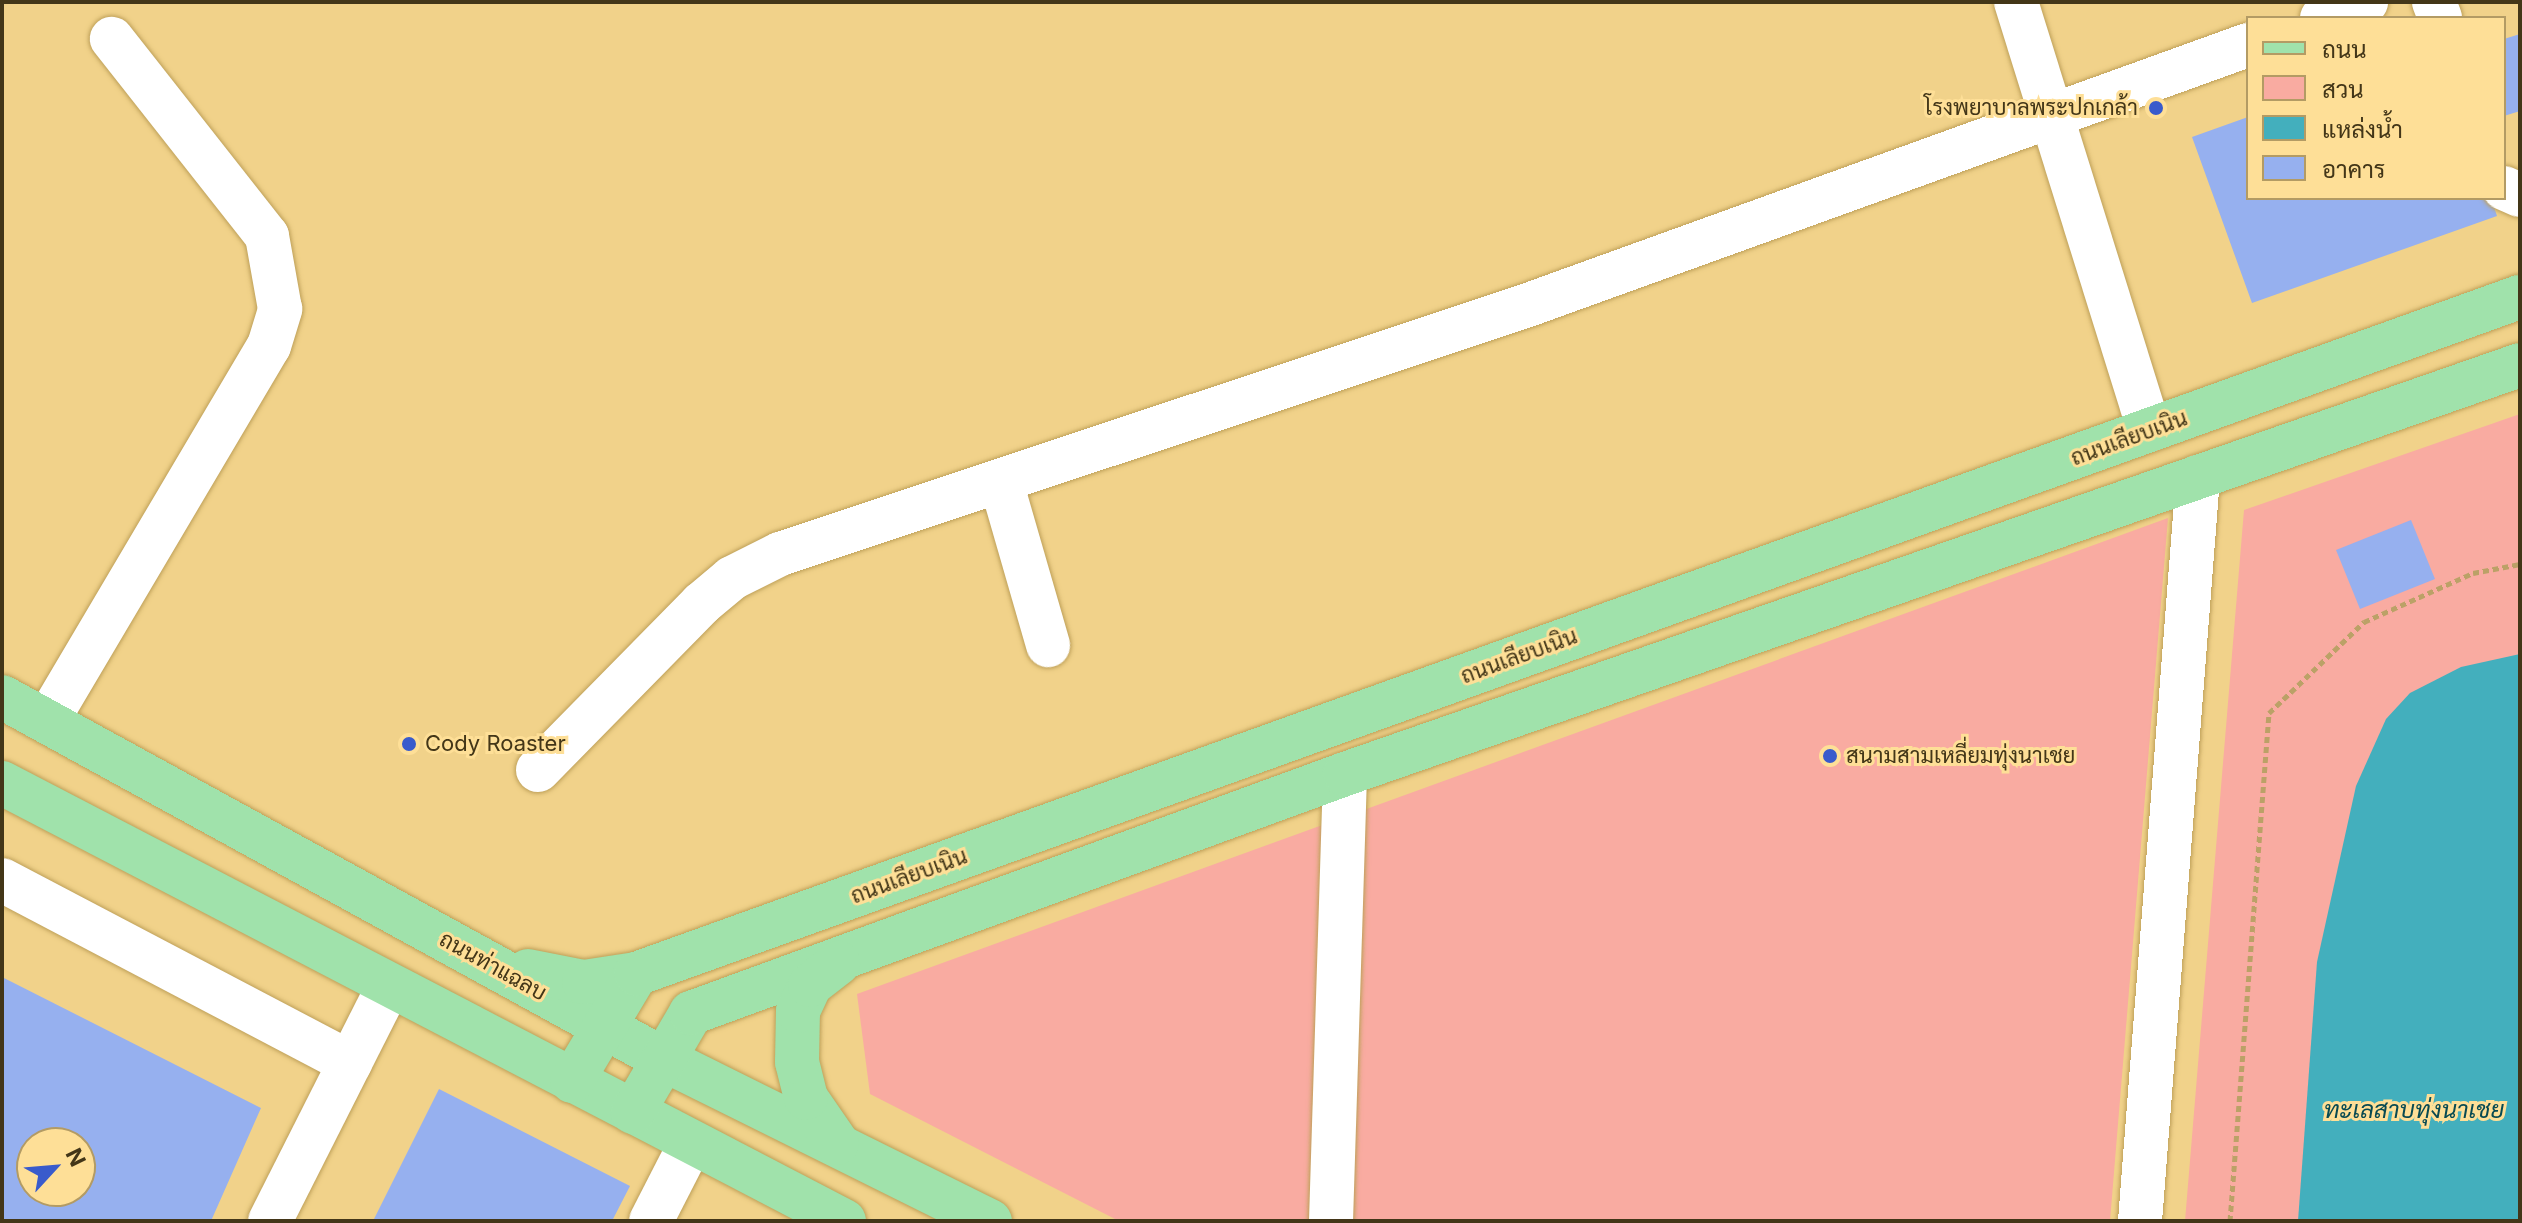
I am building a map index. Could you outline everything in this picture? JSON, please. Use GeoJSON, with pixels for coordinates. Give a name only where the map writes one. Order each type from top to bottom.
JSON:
{"type":"FeatureCollection","features":[{"type":"Feature","properties":{"kind":"main road","name":"ถนนเลียบเนิน"},"geometry":{"type":"LineString","coordinates":[[472,954],[584,982],[636,974],[2520,297]]}},
{"type":"Feature","properties":{"kind":"main road"},"geometry":{"type":"LineString","coordinates":[[633,1112],[691,1013],[1345,774],[2520,365]]}},
{"type":"Feature","properties":{"kind":"main road","name":"ถนนท่าแฉลบ"},"geometry":{"type":"LineString","coordinates":[[2,697],[663,1059],[990,1221]]}},
{"type":"Feature","properties":{"kind":"main road"},"geometry":{"type":"LineString","coordinates":[[2,783],[844,1221]]}},
{"type":"Feature","properties":{"kind":"main road"},"geometry":{"type":"LineString","coordinates":[[839,1146],[806,1098],[798,1011],[810,985],[846,956]]}},
{"type":"Feature","properties":{"kind":"main road"},"geometry":{"type":"LineString","coordinates":[[572,1081],[636,974]]}},
{"type":"Feature","properties":{"kind":"street"},"geometry":{"type":"LineString","coordinates":[[2016,2],[2149,430]]}},
{"type":"Feature","properties":{"kind":"street"},"geometry":{"type":"LineString","coordinates":[[2328,16],[2366,2]]}},
{"type":"Feature","properties":{"kind":"street"},"geometry":{"type":"LineString","coordinates":[[47,721],[269,346],[280,309],[267,236],[112,39]]}},
{"type":"Feature","properties":{"kind":"street"},"geometry":{"type":"LineString","coordinates":[[538,770],[732,578],[780,554],[1528,305],[2246,46]]}},
{"type":"Feature","properties":{"kind":"street"},"geometry":{"type":"LineString","coordinates":[[2140,1221],[2198,477]]}},
{"type":"Feature","properties":{"kind":"street"},"geometry":{"type":"LineString","coordinates":[[1001,482],[1048,645]]}},
{"type":"Feature","properties":{"kind":"street"},"geometry":{"type":"LineString","coordinates":[[1331,1221],[1345,774]]}},
{"type":"Feature","properties":{"kind":"street"},"geometry":{"type":"LineString","coordinates":[[2,880],[350,1063]]}},
{"type":"Feature","properties":{"kind":"street"},"geometry":{"type":"LineString","coordinates":[[270,1221],[389,985]]}},
{"type":"Feature","properties":{"kind":"street"},"geometry":{"type":"LineString","coordinates":[[651,1221],[691,1143]]}},
{"type":"Feature","properties":{"kind":"path"},"geometry":{"type":"LineString","coordinates":[[2230,1221],[2269,713],[2364,622],[2473,573],[2520,564]]}},
{"type":"Feature","properties":{"kind":"green space"},"geometry":{"type":"Polygon","coordinates":[[[2520,414],[2520,1221],[2185,1221],[2244,510],[2520,414]]]}},
{"type":"Feature","properties":{"kind":"green space","name":"สนามสามเหลี่ยมทุ่งนาเชย"},"geometry":{"type":"Polygon","coordinates":[[[2168,518],[2110,1221],[1119,1221],[870,1094],[857,994],[2168,518]]]}},
{"type":"Feature","properties":{"kind":"water","name":"ทะเลสาบทุ่งนาเชย"},"geometry":{"type":"Polygon","coordinates":[[[2520,654],[2520,1221],[2298,1221],[2317,962],[2356,786],[2386,719],[2410,693],[2461,667],[2520,654]]]}},
{"type":"Feature","properties":{"kind":"building"},"geometry":{"type":"Polygon","coordinates":[[[2520,34],[2520,111],[2506,115],[2506,38],[2520,34]]]}},
{"type":"Feature","properties":{"kind":"building"},"geometry":{"type":"Polygon","coordinates":[[[2246,118],[2246,200],[2492,200],[2497,216],[2252,303],[2192,137],[2246,118]]]}},
{"type":"Feature","properties":{"kind":"building"},"geometry":{"type":"Polygon","coordinates":[[[2411,520],[2435,579],[2360,609],[2336,550],[2411,520]]]}},
{"type":"Feature","properties":{"kind":"building"},"geometry":{"type":"Polygon","coordinates":[[[2,977],[261,1108],[211,1221],[2,1221],[2,977]]]}},
{"type":"Feature","properties":{"kind":"building"},"geometry":{"type":"Polygon","coordinates":[[[439,1089],[630,1186],[612,1221],[373,1221],[439,1089]]]}},
{"type":"Feature","properties":{"kind":"place","name":"โรงพยาบาลพระปกเกล้า"},"geometry":{"type":"Point","coordinates":[2156,108]}},
{"type":"Feature","properties":{"kind":"place","name":"Cody Roaster"},"geometry":{"type":"Point","coordinates":[409,744]}},
{"type":"Feature","properties":{"kind":"place","name":"สนามสามเหลี่ยมทุ่งนาเชย"},"geometry":{"type":"Point","coordinates":[1830,756]}}]}
